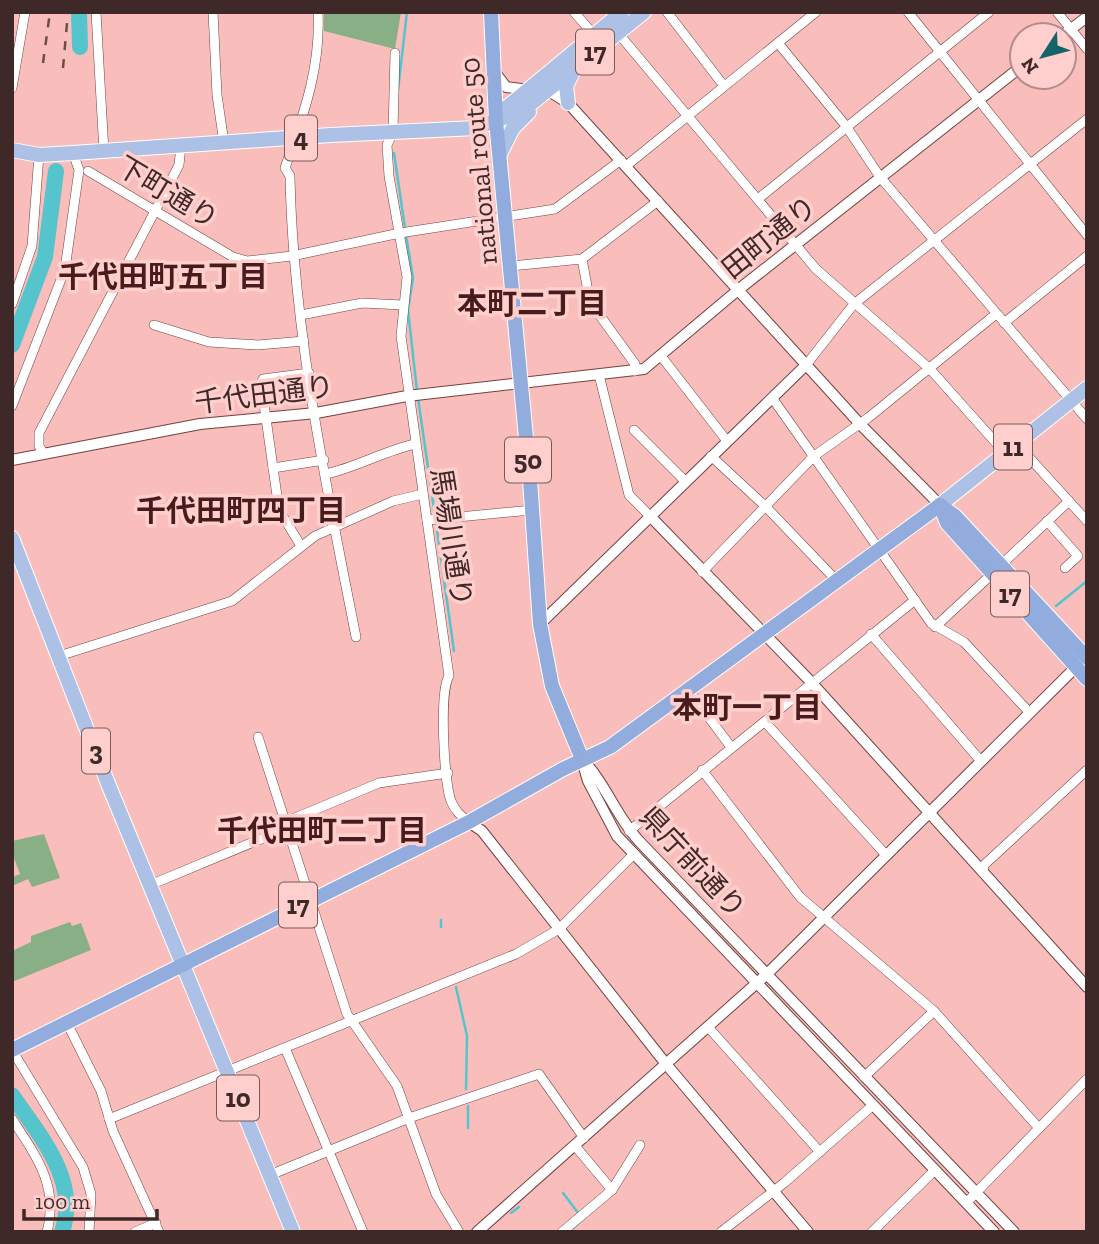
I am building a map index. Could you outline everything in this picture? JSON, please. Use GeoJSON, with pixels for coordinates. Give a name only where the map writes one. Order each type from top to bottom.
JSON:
{"type":"FeatureCollection","features":[{"type":"Feature","properties":{"kind":"highway","name":"national route 50"},"geometry":{"type":"LineString","coordinates":[[491,12],[496,121],[522,382],[540,624],[552,686],[582,760]]}},
{"type":"Feature","properties":{"kind":"highway","name":"17"},"geometry":{"type":"LineString","coordinates":[[12,1050],[469,822],[617,743],[940,505],[955,516],[996,569],[1084,660],[1087,679]]}},
{"type":"Feature","properties":{"kind":"main road","name":"17"},"geometry":{"type":"LineString","coordinates":[[496,121],[522,111],[594,35],[622,12]]}},
{"type":"Feature","properties":{"kind":"main road","name":"17"},"geometry":{"type":"LineString","coordinates":[[496,121],[506,108],[527,91],[549,83],[578,65],[644,12]]}},
{"type":"Feature","properties":{"kind":"main road"},"geometry":{"type":"LineString","coordinates":[[566,101],[567,82],[578,65]]}},
{"type":"Feature","properties":{"kind":"main road"},"geometry":{"type":"LineString","coordinates":[[500,154],[513,128],[549,83],[566,101]]}},
{"type":"Feature","properties":{"kind":"main road","name":"4"},"geometry":{"type":"LineString","coordinates":[[12,150],[39,155],[104,152],[476,128],[496,121]]}},
{"type":"Feature","properties":{"kind":"main road","name":"11"},"geometry":{"type":"LineString","coordinates":[[940,505],[1087,388]]}},
{"type":"Feature","properties":{"kind":"main road","name":"3"},"geometry":{"type":"LineString","coordinates":[[12,538],[182,964]]}},
{"type":"Feature","properties":{"kind":"main road","name":"10"},"geometry":{"type":"LineString","coordinates":[[182,964],[293,1232]]}},
{"type":"Feature","properties":{"kind":"street"},"geometry":{"type":"LineString","coordinates":[[12,88],[14,62],[25,12]]}},
{"type":"Feature","properties":{"kind":"street"},"geometry":{"type":"LineString","coordinates":[[96,12],[104,152]]}},
{"type":"Feature","properties":{"kind":"street"},"geometry":{"type":"LineString","coordinates":[[213,12],[217,95],[224,143]]}},
{"type":"Feature","properties":{"kind":"street"},"geometry":{"type":"LineString","coordinates":[[318,12],[312,91],[285,168],[290,176],[292,257],[304,341],[356,637]]}},
{"type":"Feature","properties":{"kind":"street"},"geometry":{"type":"LineString","coordinates":[[574,12],[594,35]]}},
{"type":"Feature","properties":{"kind":"street"},"geometry":{"type":"LineString","coordinates":[[667,12],[724,86]]}},
{"type":"Feature","properties":{"kind":"street"},"geometry":{"type":"LineString","coordinates":[[292,257],[400,233],[555,209],[688,116],[816,12]]}},
{"type":"Feature","properties":{"kind":"street"},"geometry":{"type":"LineString","coordinates":[[908,12],[1087,235]]}},
{"type":"Feature","properties":{"kind":"street"},"geometry":{"type":"LineString","coordinates":[[758,199],[989,12]]}},
{"type":"Feature","properties":{"kind":"street"},"geometry":{"type":"LineString","coordinates":[[618,33],[682,113],[688,116],[796,245],[854,304],[930,369],[1087,521]]}},
{"type":"Feature","properties":{"kind":"street"},"geometry":{"type":"LineString","coordinates":[[778,43],[846,126],[880,177],[1087,419]]}},
{"type":"Feature","properties":{"kind":"street","name":"馬場川通り"},"geometry":{"type":"LineString","coordinates":[[395,53],[393,132],[387,145],[388,176],[407,277],[401,336],[407,396],[423,494],[432,519],[449,676],[444,684],[452,802],[457,813],[469,822]]}},
{"type":"Feature","properties":{"kind":"street"},"geometry":{"type":"LineString","coordinates":[[494,70],[506,87],[527,91],[549,83]]}},
{"type":"Feature","properties":{"kind":"street","name":"田町通り"},"geometry":{"type":"LineString","coordinates":[[522,382],[645,369],[738,290],[1008,77]]}},
{"type":"Feature","properties":{"kind":"street"},"geometry":{"type":"LineString","coordinates":[[566,101],[860,424],[940,505]]}},
{"type":"Feature","properties":{"kind":"street"},"geometry":{"type":"LineString","coordinates":[[540,624],[806,365],[854,304],[1087,119]]}},
{"type":"Feature","properties":{"kind":"street"},"geometry":{"type":"LineString","coordinates":[[43,453],[39,446],[39,433],[179,165],[181,146]]}},
{"type":"Feature","properties":{"kind":"street"},"geometry":{"type":"LineString","coordinates":[[12,406],[65,269],[83,173],[80,153]]}},
{"type":"Feature","properties":{"kind":"street","name":"下町通り"},"geometry":{"type":"LineString","coordinates":[[80,153],[83,173],[156,210],[242,260],[292,257]]}},
{"type":"Feature","properties":{"kind":"street"},"geometry":{"type":"LineString","coordinates":[[12,304],[32,246],[39,155]]}},
{"type":"Feature","properties":{"kind":"street"},"geometry":{"type":"LineString","coordinates":[[511,266],[582,260],[658,201]]}},
{"type":"Feature","properties":{"kind":"street"},"geometry":{"type":"LineString","coordinates":[[1004,323],[1087,256]]}},
{"type":"Feature","properties":{"kind":"street"},"geometry":{"type":"LineString","coordinates":[[582,260],[590,302],[635,364],[635,371]]}},
{"type":"Feature","properties":{"kind":"street"},"geometry":{"type":"LineString","coordinates":[[301,315],[362,303],[403,305]]}},
{"type":"Feature","properties":{"kind":"street"},"geometry":{"type":"LineString","coordinates":[[702,572],[814,456],[860,424],[996,314]]}},
{"type":"Feature","properties":{"kind":"street"},"geometry":{"type":"LineString","coordinates":[[154,325],[208,342],[258,345],[304,341]]}},
{"type":"Feature","properties":{"kind":"street"},"geometry":{"type":"LineString","coordinates":[[661,356],[727,441]]}},
{"type":"Feature","properties":{"kind":"street"},"geometry":{"type":"LineString","coordinates":[[301,546],[279,510],[261,383],[263,379],[309,373]]}},
{"type":"Feature","properties":{"kind":"street"},"geometry":{"type":"LineString","coordinates":[[599,375],[629,495],[811,682],[930,810],[1087,988]]}},
{"type":"Feature","properties":{"kind":"street","name":"千代田通り"},"geometry":{"type":"LineString","coordinates":[[12,460],[200,424],[316,413],[407,396],[522,382]]}},
{"type":"Feature","properties":{"kind":"street"},"geometry":{"type":"LineString","coordinates":[[773,398],[936,627],[964,642],[1029,712]]}},
{"type":"Feature","properties":{"kind":"street"},"geometry":{"type":"LineString","coordinates":[[634,429],[685,481]]}},
{"type":"Feature","properties":{"kind":"street"},"geometry":{"type":"LineString","coordinates":[[326,474],[351,468],[387,451],[415,444]]}},
{"type":"Feature","properties":{"kind":"street"},"geometry":{"type":"LineString","coordinates":[[711,456],[765,506],[837,581]]}},
{"type":"Feature","properties":{"kind":"street"},"geometry":{"type":"LineString","coordinates":[[272,468],[324,460]]}},
{"type":"Feature","properties":{"kind":"street"},"geometry":{"type":"LineString","coordinates":[[59,656],[232,601],[315,536],[393,501],[423,494]]}},
{"type":"Feature","properties":{"kind":"street"},"geometry":{"type":"LineString","coordinates":[[936,627],[1069,501]]}},
{"type":"Feature","properties":{"kind":"street"},"geometry":{"type":"LineString","coordinates":[[432,519],[531,510]]}},
{"type":"Feature","properties":{"kind":"street"},"geometry":{"type":"LineString","coordinates":[[1047,521],[1078,555],[1065,568]]}},
{"type":"Feature","properties":{"kind":"street"},"geometry":{"type":"LineString","coordinates":[[629,831],[915,600]]}},
{"type":"Feature","properties":{"kind":"street"},"geometry":{"type":"LineString","coordinates":[[871,634],[980,760]]}},
{"type":"Feature","properties":{"kind":"street"},"geometry":{"type":"LineString","coordinates":[[477,1232],[767,974],[980,760],[1084,660]]}},
{"type":"Feature","properties":{"kind":"street"},"geometry":{"type":"LineString","coordinates":[[689,691],[731,747]]}},
{"type":"Feature","properties":{"kind":"street"},"geometry":{"type":"LineString","coordinates":[[765,722],[886,855]]}},
{"type":"Feature","properties":{"kind":"street"},"geometry":{"type":"LineString","coordinates":[[258,737],[350,1021],[397,1086],[436,1194],[458,1232]]}},
{"type":"Feature","properties":{"kind":"street","name":"県庁前通り"},"geometry":{"type":"LineString","coordinates":[[582,760],[598,776],[629,831],[1014,1232]]}},
{"type":"Feature","properties":{"kind":"street","name":"県庁前通り"},"geometry":{"type":"LineString","coordinates":[[582,760],[588,781],[610,825],[634,854],[994,1232]]}},
{"type":"Feature","properties":{"kind":"street"},"geometry":{"type":"LineString","coordinates":[[702,770],[795,891],[934,1011],[1038,1127]]}},
{"type":"Feature","properties":{"kind":"street"},"geometry":{"type":"LineString","coordinates":[[983,871],[984,865],[1087,770]]}},
{"type":"Feature","properties":{"kind":"street"},"geometry":{"type":"LineString","coordinates":[[150,885],[280,831],[285,824],[379,783],[448,773]]}},
{"type":"Feature","properties":{"kind":"street"},"geometry":{"type":"LineString","coordinates":[[469,822],[482,831],[666,1064],[808,1232]]}},
{"type":"Feature","properties":{"kind":"street"},"geometry":{"type":"LineString","coordinates":[[109,1119],[516,954],[559,929],[634,854]]}},
{"type":"Feature","properties":{"kind":"street"},"geometry":{"type":"LineString","coordinates":[[864,1077],[934,1011]]}},
{"type":"Feature","properties":{"kind":"street"},"geometry":{"type":"LineString","coordinates":[[66,1023],[101,1091],[109,1119],[157,1228],[135,1232]]}},
{"type":"Feature","properties":{"kind":"street"},"geometry":{"type":"LineString","coordinates":[[708,1027],[820,1152]]}},
{"type":"Feature","properties":{"kind":"street"},"geometry":{"type":"LineString","coordinates":[[285,1048],[363,1232]]}},
{"type":"Feature","properties":{"kind":"street"},"geometry":{"type":"LineString","coordinates":[[12,1050],[83,1167],[90,1194],[89,1232]]}},
{"type":"Feature","properties":{"kind":"street"},"geometry":{"type":"LineString","coordinates":[[270,1175],[409,1118],[540,1074],[612,1190]]}},
{"type":"Feature","properties":{"kind":"street"},"geometry":{"type":"LineString","coordinates":[[965,1203],[1087,1079]]}},
{"type":"Feature","properties":{"kind":"street"},"geometry":{"type":"LineString","coordinates":[[721,1232],[774,1191],[872,1106]]}},
{"type":"Feature","properties":{"kind":"street"},"geometry":{"type":"LineString","coordinates":[[12,1119],[48,1178],[52,1210],[47,1232]]}},
{"type":"Feature","properties":{"kind":"street"},"geometry":{"type":"LineString","coordinates":[[562,1232],[612,1190],[640,1145]]}},
{"type":"Feature","properties":{"kind":"street"},"geometry":{"type":"LineString","coordinates":[[872,1232],[934,1171]]}},
{"type":"Feature","properties":{"kind":"green space"},"geometry":{"type":"Polygon","coordinates":[[[324,12],[401,12],[395,49],[324,31],[324,12]]]}},
{"type":"Feature","properties":{"kind":"green space"},"geometry":{"type":"Polygon","coordinates":[[[44,834],[60,878],[32,887],[28,879],[12,886],[12,877],[20,874],[12,853],[12,841],[44,834]]]}},
{"type":"Feature","properties":{"kind":"green space"},"geometry":{"type":"Polygon","coordinates":[[[70,922],[72,926],[81,923],[91,950],[12,982],[12,951],[31,942],[31,936],[70,922]]]}},
{"type":"Feature","properties":{"kind":"waterway"},"geometry":{"type":"LineString","coordinates":[[79,12],[80,47]]}},
{"type":"Feature","properties":{"kind":"waterway"},"geometry":{"type":"LineString","coordinates":[[398,90],[407,12]]}},
{"type":"Feature","properties":{"kind":"waterway"},"geometry":{"type":"LineString","coordinates":[[394,153],[405,228]]}},
{"type":"Feature","properties":{"kind":"waterway"},"geometry":{"type":"LineString","coordinates":[[12,345],[45,257],[56,171]]}},
{"type":"Feature","properties":{"kind":"waterway"},"geometry":{"type":"LineString","coordinates":[[406,235],[413,278],[408,310],[417,391]]}},
{"type":"Feature","properties":{"kind":"waterway"},"geometry":{"type":"LineString","coordinates":[[418,398],[435,516]]}},
{"type":"Feature","properties":{"kind":"waterway"},"geometry":{"type":"LineString","coordinates":[[436,523],[454,651]]}},
{"type":"Feature","properties":{"kind":"waterway"},"geometry":{"type":"LineString","coordinates":[[1056,606],[1087,581]]}},
{"type":"Feature","properties":{"kind":"waterway"},"geometry":{"type":"LineString","coordinates":[[441,920],[441,927]]}},
{"type":"Feature","properties":{"kind":"waterway"},"geometry":{"type":"LineString","coordinates":[[456,987],[467,1036],[466,1089]]}},
{"type":"Feature","properties":{"kind":"waterway"},"geometry":{"type":"LineString","coordinates":[[12,1095],[44,1142],[61,1176],[66,1194],[62,1232]]}},
{"type":"Feature","properties":{"kind":"waterway"},"geometry":{"type":"LineString","coordinates":[[468,1106],[468,1128]]}},
{"type":"Feature","properties":{"kind":"waterway"},"geometry":{"type":"LineString","coordinates":[[563,1193],[579,1214]]}},
{"type":"Feature","properties":{"kind":"waterway"},"geometry":{"type":"LineString","coordinates":[[511,1213],[519,1207]]}},
{"type":"Feature","properties":{"kind":"waterway"},"geometry":{"type":"LineString","coordinates":[[571,1230],[583,1219]]}},
{"type":"Feature","properties":{"kind":"railway"},"geometry":{"type":"LineString","coordinates":[[43,63],[50,12]]}},
{"type":"Feature","properties":{"kind":"railway"},"geometry":{"type":"LineString","coordinates":[[63,68],[68,12]]}},
{"type":"Feature","properties":{"kind":"district","name":"千代田町五丁目"},"geometry":{"type":"Point","coordinates":[163,277]}},
{"type":"Feature","properties":{"kind":"district","name":"本町二丁目"},"geometry":{"type":"Point","coordinates":[532,304]}},
{"type":"Feature","properties":{"kind":"district","name":"千代田町四丁目"},"geometry":{"type":"Point","coordinates":[241,511]}},
{"type":"Feature","properties":{"kind":"district","name":"本町一丁目"},"geometry":{"type":"Point","coordinates":[747,708]}},
{"type":"Feature","properties":{"kind":"district","name":"千代田町二丁目"},"geometry":{"type":"Point","coordinates":[322,831]}}]}
